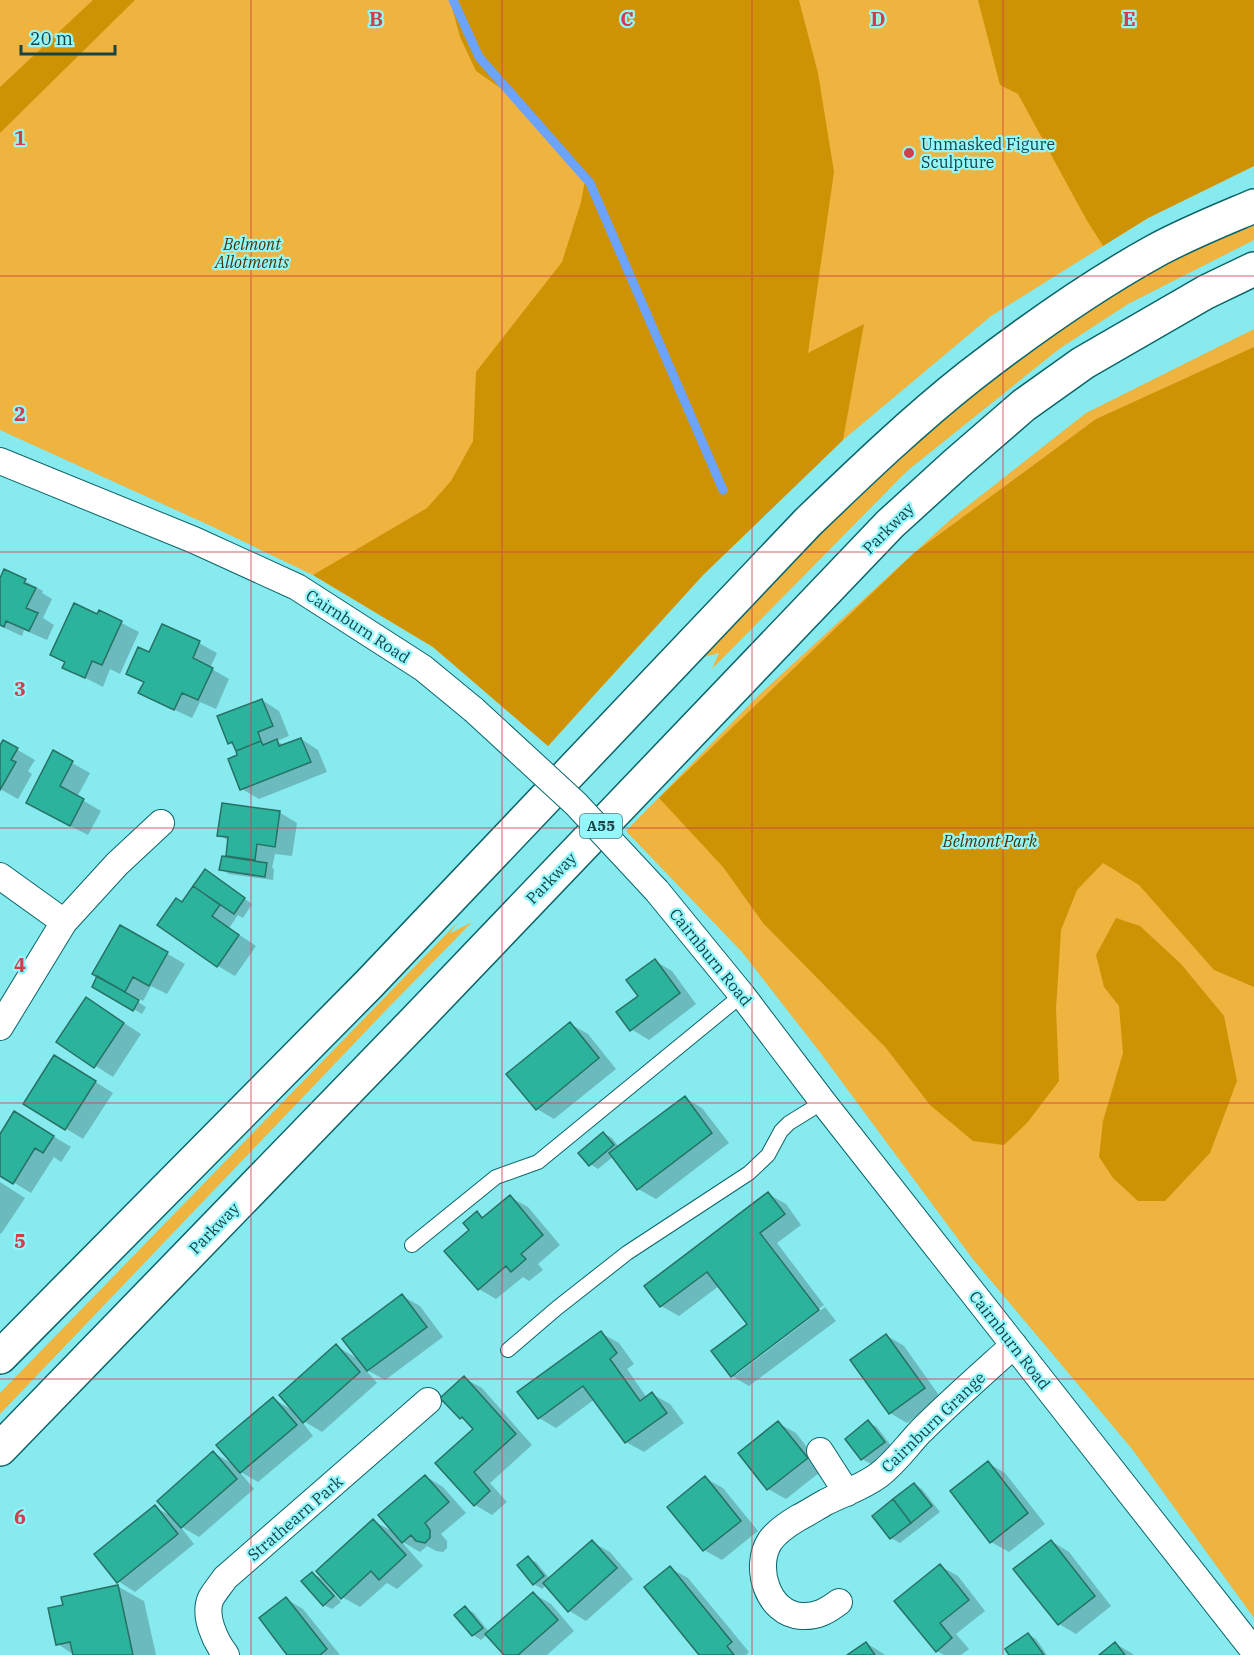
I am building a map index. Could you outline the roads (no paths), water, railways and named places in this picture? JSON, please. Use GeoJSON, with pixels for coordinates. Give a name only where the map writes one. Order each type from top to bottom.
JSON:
{"type":"FeatureCollection","features":[{"type":"Feature","properties":{"kind":"highway"},"geometry":{"type":"LineString","coordinates":[[0,1357],[369,984],[808,522],[879,454],[969,376],[1064,307],[1155,251],[1254,206]]}},
{"type":"Feature","properties":{"kind":"highway","name":"Parkway"},"geometry":{"type":"LineString","coordinates":[[0,1449],[423,1012],[890,524],[1024,405],[1083,363],[1206,292],[1254,269]]}},
{"type":"Feature","properties":{"kind":"street","name":"Cairnburn Road"},"geometry":{"type":"LineString","coordinates":[[0,461],[194,540],[297,587],[423,668],[474,710],[576,804],[657,891],[742,995],[823,1102],[1254,1651]]}},
{"type":"Feature","properties":{"kind":"street"},"geometry":{"type":"LineString","coordinates":[[0,1028],[64,922],[117,864],[161,823]]}},
{"type":"Feature","properties":{"kind":"street"},"geometry":{"type":"LineString","coordinates":[[0,876],[64,922]]}},
{"type":"Feature","properties":{"kind":"street","name":"Cairnburn Grange"},"geometry":{"type":"LineString","coordinates":[[839,1602],[826,1612],[802,1617],[793,1615],[775,1601],[763,1578],[764,1552],[770,1541],[790,1523],[869,1482],[888,1467],[927,1426],[1014,1345]]}},
{"type":"Feature","properties":{"kind":"street","name":"Strathearn Park"},"geometry":{"type":"LineString","coordinates":[[226,1655],[218,1645],[209,1620],[210,1599],[225,1578],[428,1401]]}},
{"type":"Feature","properties":{"kind":"street"},"geometry":{"type":"LineString","coordinates":[[820,1451],[846,1493]]}},
{"type":"Feature","properties":{"kind":"lane"},"geometry":{"type":"LineString","coordinates":[[412,1245],[496,1178],[538,1162],[742,995]]}},
{"type":"Feature","properties":{"kind":"lane"},"geometry":{"type":"LineString","coordinates":[[508,1350],[627,1253],[749,1173],[768,1155],[781,1131],[789,1123],[823,1102]]}},
{"type":"Feature","properties":{"kind":"waterway"},"geometry":{"type":"LineString","coordinates":[[453,0],[479,57],[590,183],[723,490]]}},
{"type":"Feature","properties":{"kind":"place","name":"Unmasked Figure Sculpture"},"geometry":{"type":"Point","coordinates":[909,153]}},
{"type":"Feature","properties":{"kind":"park label","name":"Belmont Allotments"},"geometry":{"type":"Point","coordinates":[252,253]}},
{"type":"Feature","properties":{"kind":"park label","name":"Belmont Park"},"geometry":{"type":"Point","coordinates":[990,841]}}]}
